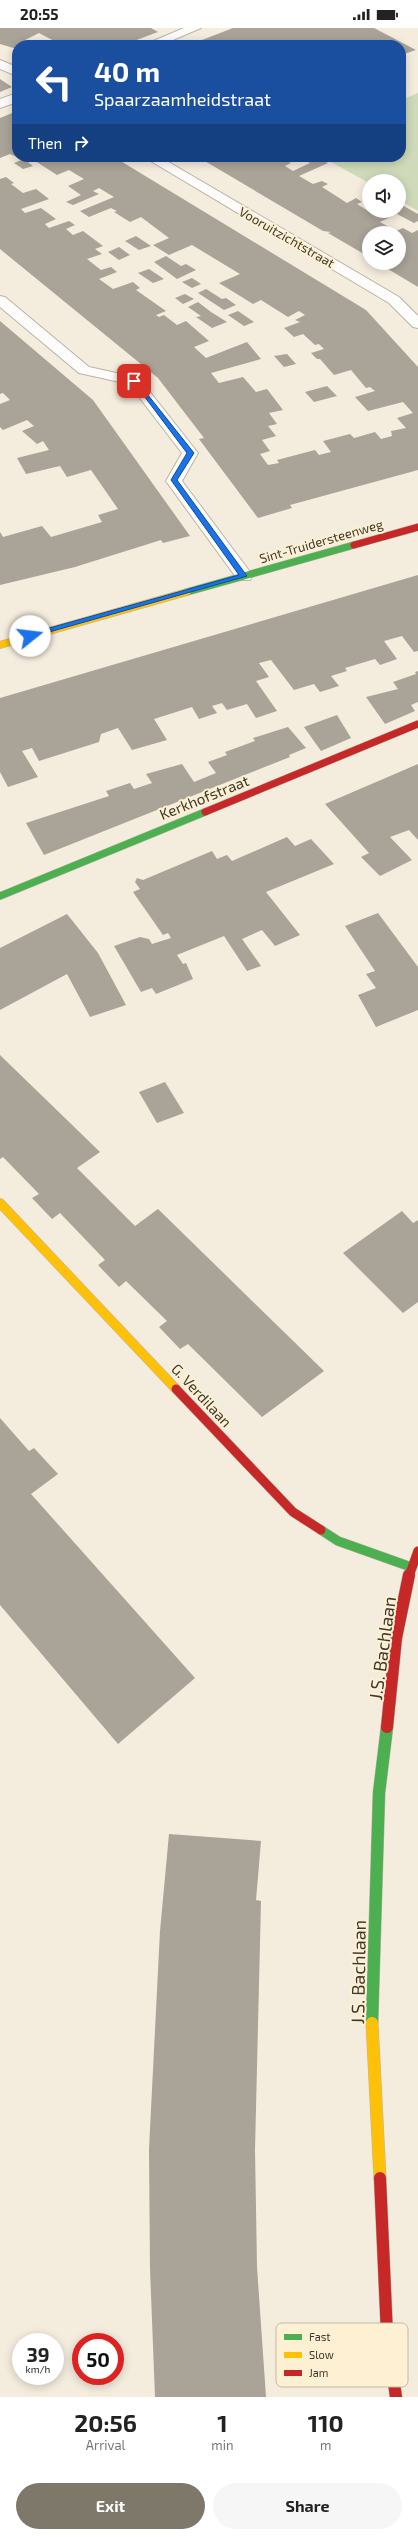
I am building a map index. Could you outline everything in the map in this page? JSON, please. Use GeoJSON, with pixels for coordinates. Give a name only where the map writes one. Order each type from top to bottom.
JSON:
{"type":"FeatureCollection","features":[{"type":"Feature","properties":{"kind":"street"},"geometry":{"type":"LineString","coordinates":[[163,40],[195,28]]}},
{"type":"Feature","properties":{"kind":"street"},"geometry":{"type":"LineString","coordinates":[[0,64],[12,70]]}},
{"type":"Feature","properties":{"kind":"street"},"geometry":{"type":"LineString","coordinates":[[0,104],[12,99]]}},
{"type":"Feature","properties":{"kind":"street","name":"Vooruitzichtstraat"},"geometry":{"type":"LineString","coordinates":[[159,162],[394,300],[418,324]]}},
{"type":"Feature","properties":{"kind":"street"},"geometry":{"type":"LineString","coordinates":[[0,300],[84,370],[134,381],[190,453],[174,480],[244,576]]}},
{"type":"Feature","properties":{"kind":"street","name":"Sint-Truidersteenweg"},"geometry":{"type":"LineString","coordinates":[[0,645],[418,527]]}},
{"type":"Feature","properties":{"kind":"street","name":"Kerkhofstraat"},"geometry":{"type":"LineString","coordinates":[[0,896],[418,724]]}},
{"type":"Feature","properties":{"kind":"street","name":"G. Verdilaan"},"geometry":{"type":"LineString","coordinates":[[0,1203],[293,1512],[338,1542],[411,1567]]}},
{"type":"Feature","properties":{"kind":"street","name":"J.S. Bachlaan"},"geometry":{"type":"LineString","coordinates":[[386,2323],[372,2020],[379,1793],[401,1615],[411,1567],[418,1551]]}},
{"type":"Feature","properties":{"kind":"street","name":"J.S. Bachlaan"},"geometry":{"type":"LineString","coordinates":[[395,2387],[396,2397]]}},
{"type":"Feature","properties":{"kind":"green space"},"geometry":{"type":"Polygon","coordinates":[[[418,93],[418,211],[406,204],[406,174],[362,174],[362,179],[331,162],[406,162],[406,98],[418,93]]]}},
{"type":"Feature","properties":{"kind":"building"},"geometry":{"type":"Polygon","coordinates":[[[0,28],[151,28],[158,32],[136,40],[52,40],[39,33],[25,40],[12,40],[12,48],[0,44],[0,28]]]}},
{"type":"Feature","properties":{"kind":"building"},"geometry":{"type":"Polygon","coordinates":[[[233,28],[374,28],[397,40],[202,40],[233,28]]]}},
{"type":"Feature","properties":{"kind":"building"},"geometry":{"type":"Polygon","coordinates":[[[406,45],[416,50],[406,53],[406,45]]]}},
{"type":"Feature","properties":{"kind":"building"},"geometry":{"type":"Polygon","coordinates":[[[0,79],[12,87],[0,92],[0,79]]]}},
{"type":"Feature","properties":{"kind":"building"},"geometry":{"type":"Polygon","coordinates":[[[12,113],[12,155],[10,154],[0,158],[0,118],[12,113]]]}},
{"type":"Feature","properties":{"kind":"building"},"geometry":{"type":"Polygon","coordinates":[[[28,162],[33,166],[23,169],[14,163],[28,162]]]}},
{"type":"Feature","properties":{"kind":"building"},"geometry":{"type":"Polygon","coordinates":[[[37,162],[122,162],[366,310],[418,367],[418,470],[290,505],[292,508],[258,518],[199,439],[204,438],[158,378],[0,249],[0,179],[6,177],[14,183],[11,184],[23,193],[36,189],[49,199],[21,209],[25,213],[41,208],[56,219],[45,224],[49,228],[69,221],[75,225],[66,229],[73,235],[83,231],[103,246],[95,249],[102,254],[87,259],[101,270],[111,267],[117,272],[99,279],[113,289],[133,282],[140,288],[136,290],[166,311],[156,315],[159,317],[164,315],[177,325],[186,321],[209,341],[194,347],[206,358],[247,342],[261,359],[211,373],[219,383],[243,377],[256,392],[267,389],[283,410],[269,413],[277,424],[268,426],[276,436],[262,440],[270,451],[260,454],[268,465],[279,463],[277,460],[315,450],[319,455],[331,452],[323,441],[350,434],[354,438],[375,432],[381,439],[392,436],[391,431],[406,428],[397,418],[413,413],[403,402],[368,411],[355,397],[375,391],[370,387],[366,388],[351,370],[334,375],[320,359],[317,359],[311,353],[324,349],[319,344],[315,345],[303,334],[294,337],[284,328],[300,322],[295,320],[305,315],[299,311],[288,317],[261,300],[253,304],[219,283],[240,274],[192,245],[169,255],[153,245],[169,238],[141,217],[130,222],[114,212],[117,211],[111,208],[89,217],[80,211],[114,197],[99,188],[93,191],[99,194],[73,205],[66,202],[81,195],[68,186],[84,179],[69,170],[57,175],[37,162]]]}},
{"type":"Feature","properties":{"kind":"building"},"geometry":{"type":"Polygon","coordinates":[[[206,162],[289,162],[291,163],[285,166],[293,171],[310,163],[308,162],[326,162],[328,163],[299,176],[313,184],[322,181],[328,184],[322,187],[347,203],[356,198],[362,202],[357,204],[362,207],[362,218],[388,218],[380,222],[387,226],[362,226],[362,253],[328,233],[331,232],[323,231],[206,162]]]}},
{"type":"Feature","properties":{"kind":"building"},"geometry":{"type":"Polygon","coordinates":[[[406,207],[418,214],[418,221],[414,223],[405,218],[406,218],[406,207]]]}},
{"type":"Feature","properties":{"kind":"building"},"geometry":{"type":"Polygon","coordinates":[[[406,230],[412,233],[418,230],[418,287],[390,270],[406,270],[406,230]]]}},
{"type":"Feature","properties":{"kind":"building"},"geometry":{"type":"Polygon","coordinates":[[[136,236],[151,246],[139,250],[125,241],[136,236]]]}},
{"type":"Feature","properties":{"kind":"building"},"geometry":{"type":"Polygon","coordinates":[[[119,247],[130,255],[119,260],[108,252],[119,247]]]}},
{"type":"Feature","properties":{"kind":"building"},"geometry":{"type":"Polygon","coordinates":[[[166,256],[181,266],[186,264],[196,270],[177,279],[154,262],[166,256]]]}},
{"type":"Feature","properties":{"kind":"building"},"geometry":{"type":"Polygon","coordinates":[[[149,269],[164,279],[153,283],[138,273],[149,269]]]}},
{"type":"Feature","properties":{"kind":"building"},"geometry":{"type":"Polygon","coordinates":[[[192,278],[201,284],[192,288],[182,282],[192,278]]]}},
{"type":"Feature","properties":{"kind":"building"},"geometry":{"type":"Polygon","coordinates":[[[206,289],[222,299],[226,298],[236,305],[224,310],[198,293],[206,289]]]}},
{"type":"Feature","properties":{"kind":"building"},"geometry":{"type":"Polygon","coordinates":[[[185,294],[194,299],[183,304],[175,298],[185,294]]]}},
{"type":"Feature","properties":{"kind":"building"},"geometry":{"type":"Polygon","coordinates":[[[198,302],[227,322],[212,328],[196,317],[201,316],[188,307],[198,302]]]}},
{"type":"Feature","properties":{"kind":"building"},"geometry":{"type":"Polygon","coordinates":[[[238,311],[254,322],[244,326],[228,315],[238,311]]]}},
{"type":"Feature","properties":{"kind":"building"},"geometry":{"type":"Polygon","coordinates":[[[0,321],[93,400],[190,536],[163,543],[161,540],[75,567],[0,585],[0,532],[3,537],[42,526],[51,537],[102,522],[98,515],[118,509],[91,470],[67,477],[60,466],[26,474],[17,458],[49,450],[43,441],[37,444],[22,431],[34,426],[27,420],[3,430],[0,427],[0,404],[10,400],[3,393],[0,394],[0,321]]]}},
{"type":"Feature","properties":{"kind":"building"},"geometry":{"type":"Polygon","coordinates":[[[287,354],[296,364],[284,367],[274,356],[287,354]]]}},
{"type":"Feature","properties":{"kind":"building"},"geometry":{"type":"Polygon","coordinates":[[[327,386],[337,396],[314,402],[305,392],[327,386]]]}},
{"type":"Feature","properties":{"kind":"building"},"geometry":{"type":"Polygon","coordinates":[[[418,575],[418,651],[414,652],[402,636],[384,641],[397,659],[380,665],[375,659],[345,668],[347,671],[331,676],[339,686],[320,692],[314,684],[294,690],[271,660],[259,663],[269,677],[256,681],[277,711],[256,718],[247,704],[227,710],[222,703],[212,706],[217,713],[199,719],[192,707],[154,719],[167,740],[132,750],[118,728],[101,734],[99,742],[39,761],[32,748],[22,751],[38,777],[8,787],[0,772],[0,698],[418,575]]]}},
{"type":"Feature","properties":{"kind":"building"},"geometry":{"type":"Polygon","coordinates":[[[418,671],[418,702],[411,705],[415,711],[385,724],[366,697],[398,689],[393,682],[416,674],[415,672],[418,671]]]}},
{"type":"Feature","properties":{"kind":"building"},"geometry":{"type":"Polygon","coordinates":[[[337,715],[351,738],[321,751],[304,727],[337,715]]]}},
{"type":"Feature","properties":{"kind":"building"},"geometry":{"type":"Polygon","coordinates":[[[288,727],[306,748],[289,755],[290,757],[44,855],[26,823],[109,796],[106,791],[130,783],[134,789],[152,783],[146,774],[182,764],[194,782],[216,773],[208,762],[227,755],[225,752],[255,741],[253,738],[288,727]]]}},
{"type":"Feature","properties":{"kind":"building"},"geometry":{"type":"Polygon","coordinates":[[[418,764],[418,840],[409,830],[390,837],[412,860],[380,876],[361,857],[369,853],[325,804],[418,764]]]}},
{"type":"Feature","properties":{"kind":"building"},"geometry":{"type":"Polygon","coordinates":[[[287,837],[295,846],[311,839],[334,864],[266,892],[300,935],[275,946],[262,930],[242,939],[261,966],[247,971],[224,936],[177,955],[183,964],[186,963],[193,979],[156,994],[152,988],[141,992],[114,946],[140,937],[149,939],[152,944],[171,938],[168,933],[163,935],[133,892],[140,889],[135,882],[137,878],[143,880],[212,851],[217,859],[227,855],[232,861],[287,837]]]}},
{"type":"Feature","properties":{"kind":"building"},"geometry":{"type":"Polygon","coordinates":[[[378,913],[418,967],[418,1010],[376,1027],[358,995],[376,988],[366,974],[375,971],[345,926],[378,913]]]}},
{"type":"Feature","properties":{"kind":"building"},"geometry":{"type":"Polygon","coordinates":[[[67,914],[98,953],[126,1005],[90,1017],[67,974],[0,1010],[0,948],[67,914]]]}},
{"type":"Feature","properties":{"kind":"building"},"geometry":{"type":"Polygon","coordinates":[[[0,1055],[100,1152],[77,1168],[135,1226],[158,1209],[324,1371],[262,1417],[188,1344],[180,1349],[159,1327],[167,1321],[126,1281],[119,1287],[98,1265],[105,1260],[60,1213],[52,1219],[32,1198],[39,1194],[3,1157],[0,1159],[0,1055]]]}},
{"type":"Feature","properties":{"kind":"building"},"geometry":{"type":"Polygon","coordinates":[[[165,1082],[184,1113],[157,1123],[139,1092],[165,1082]]]}},
{"type":"Feature","properties":{"kind":"building"},"geometry":{"type":"Polygon","coordinates":[[[402,1211],[413,1223],[418,1220],[418,1302],[403,1313],[343,1253],[402,1211]]]}},
{"type":"Feature","properties":{"kind":"building"},"geometry":{"type":"Polygon","coordinates":[[[0,1418],[29,1451],[34,1448],[58,1474],[31,1494],[195,1678],[118,1744],[0,1605],[0,1418]]]}},
{"type":"Feature","properties":{"kind":"building"},"geometry":{"type":"Polygon","coordinates":[[[169,1834],[261,1841],[256,1900],[261,1901],[255,2150],[257,2267],[266,2397],[155,2397],[150,2269],[149,2149],[160,1931],[169,1834]]]}},
{"type":"Feature","properties":{"kind":"traffic: fast"},"geometry":{"type":"LineString","coordinates":[[187,592],[354,545]]}},
{"type":"Feature","properties":{"kind":"traffic: fast"},"geometry":{"type":"LineString","coordinates":[[0,896],[205,812]]}},
{"type":"Feature","properties":{"kind":"traffic: fast"},"geometry":{"type":"LineString","coordinates":[[321,1530],[338,1541],[411,1567]]}},
{"type":"Feature","properties":{"kind":"traffic: fast"},"geometry":{"type":"LineString","coordinates":[[372,2023],[379,1793],[387,1727]]}},
{"type":"Feature","properties":{"kind":"traffic: slow"},"geometry":{"type":"LineString","coordinates":[[0,645],[187,592]]}},
{"type":"Feature","properties":{"kind":"traffic: slow"},"geometry":{"type":"LineString","coordinates":[[0,1203],[176,1389]]}},
{"type":"Feature","properties":{"kind":"traffic: slow"},"geometry":{"type":"LineString","coordinates":[[372,2023],[380,2178]]}},
{"type":"Feature","properties":{"kind":"traffic: jam"},"geometry":{"type":"LineString","coordinates":[[354,545],[418,527]]}},
{"type":"Feature","properties":{"kind":"traffic: jam"},"geometry":{"type":"LineString","coordinates":[[205,812],[418,724]]}},
{"type":"Feature","properties":{"kind":"traffic: jam"},"geometry":{"type":"LineString","coordinates":[[176,1389],[293,1512],[321,1530]]}},
{"type":"Feature","properties":{"kind":"traffic: jam"},"geometry":{"type":"LineString","coordinates":[[387,1727],[396,1638],[400,1615],[410,1571],[418,1551]]}},
{"type":"Feature","properties":{"kind":"traffic: jam"},"geometry":{"type":"LineString","coordinates":[[380,2178],[386,2323]]}},
{"type":"Feature","properties":{"kind":"traffic: jam"},"geometry":{"type":"LineString","coordinates":[[395,2387],[396,2397]]}},
{"type":"Feature","properties":{"kind":"route"},"geometry":{"type":"LineString","coordinates":[[30,636],[244,576],[174,480],[190,453],[134,381]]}}]}
